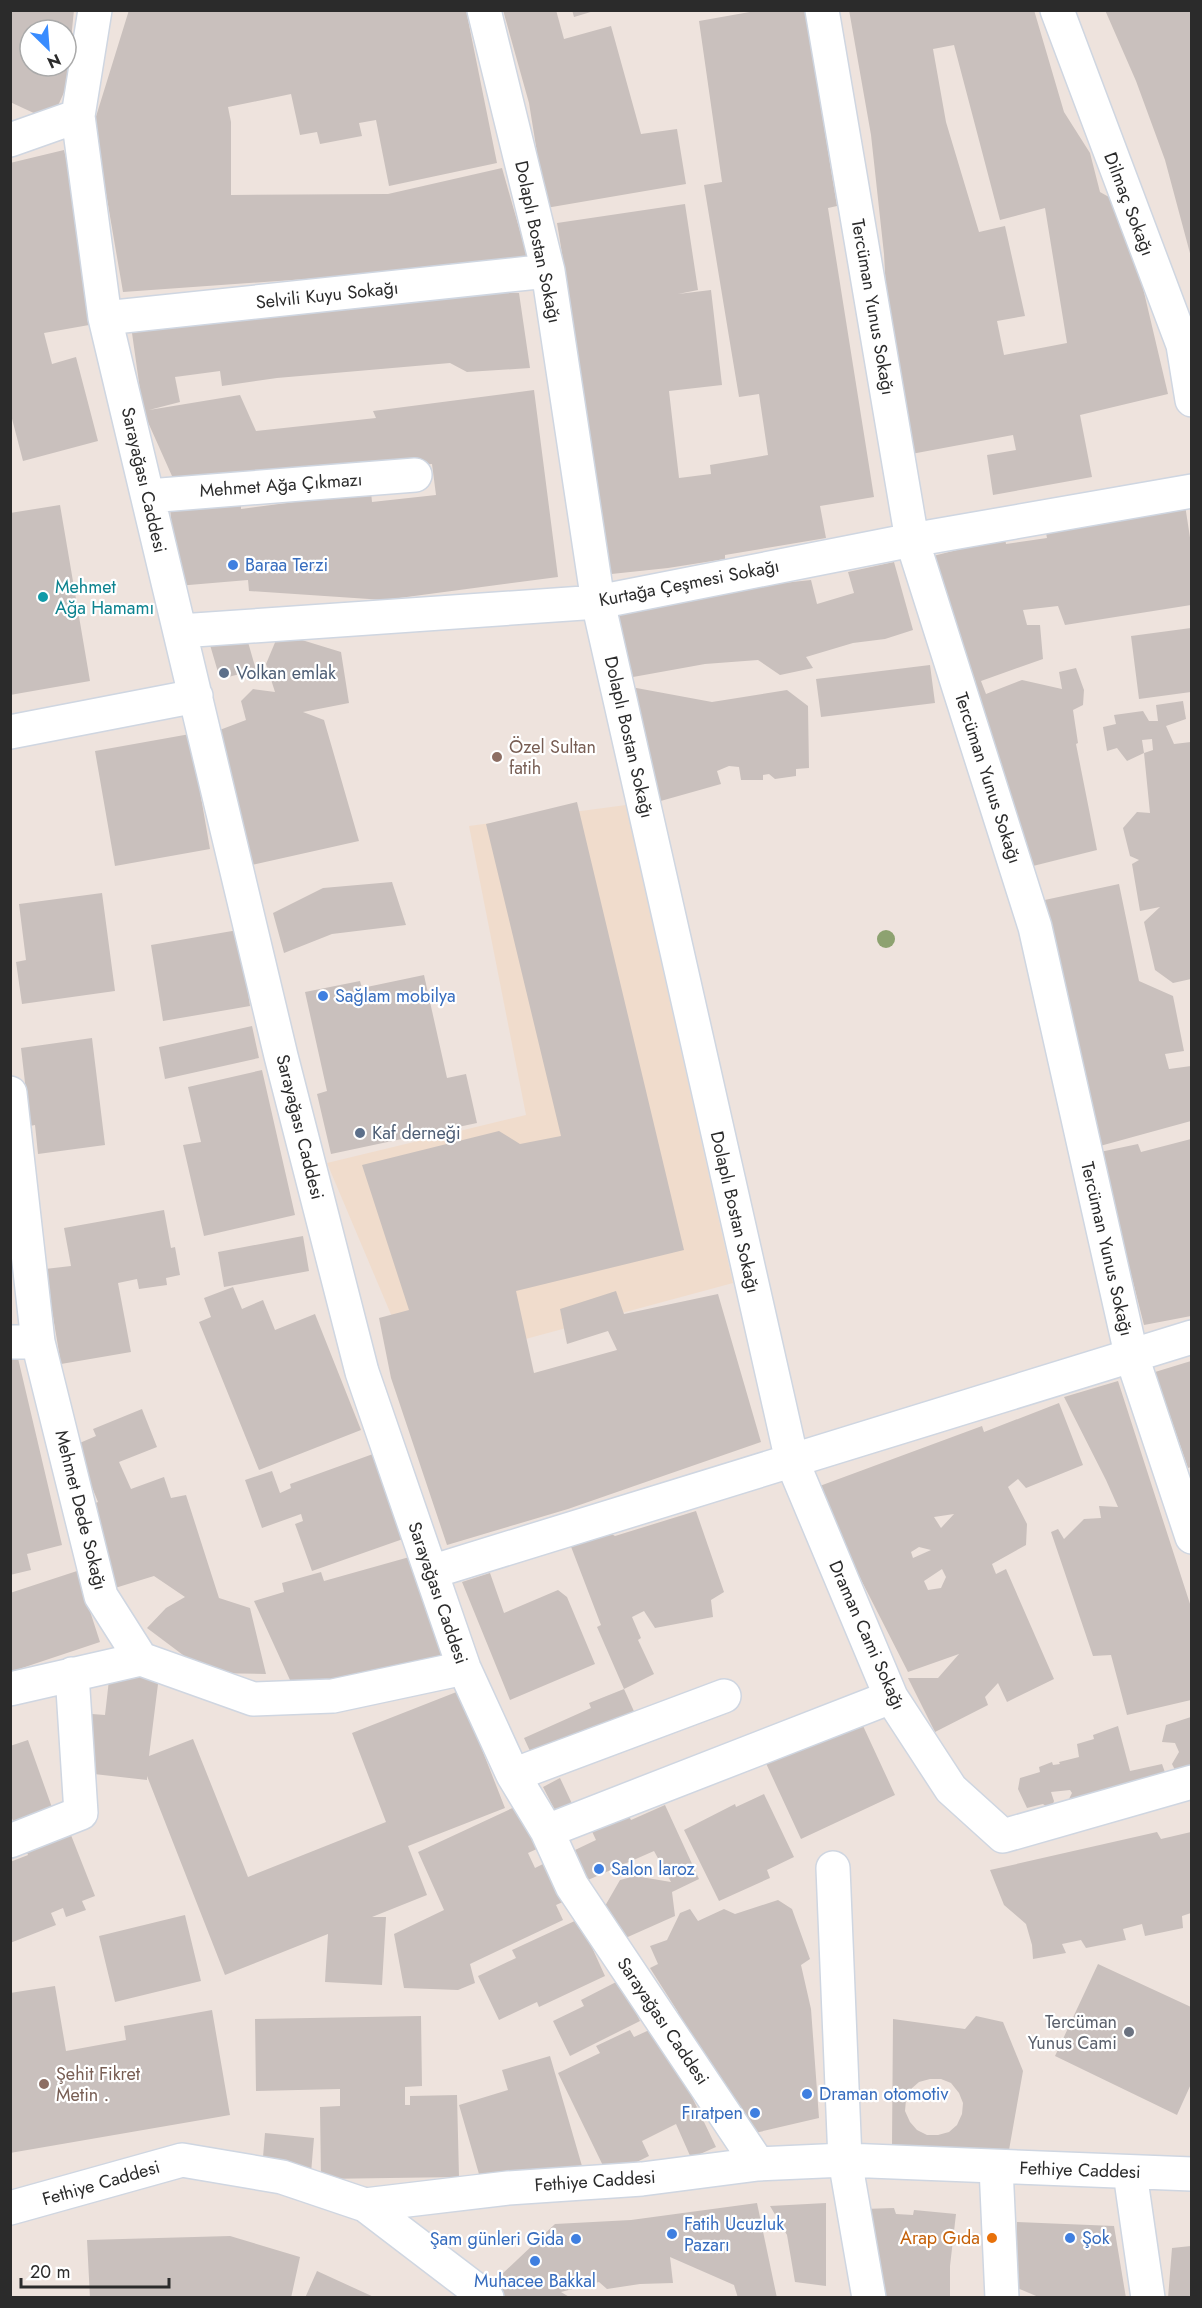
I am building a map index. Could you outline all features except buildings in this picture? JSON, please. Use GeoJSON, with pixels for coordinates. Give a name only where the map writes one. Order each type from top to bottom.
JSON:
{"type":"FeatureCollection","features":[{"type":"Feature","properties":{"kind":"street","name":"Sarayağası Caddesi"},"geometry":{"type":"LineString","coordinates":[[95,10],[78,116],[105,318],[281,1056],[362,1372],[464,1668],[513,1775],[547,1831],[572,1886],[758,2164]]}},
{"type":"Feature","properties":{"kind":"street","name":"Dolaplı Bostan Sokağı"},"geometry":{"type":"LineString","coordinates":[[484,10],[549,271],[598,602],[792,1461]]}},
{"type":"Feature","properties":{"kind":"street","name":"Tercüman Yunus Sokağı"},"geometry":{"type":"LineString","coordinates":[[822,10],[912,540],[1035,927],[1131,1354],[1191,1537]]}},
{"type":"Feature","properties":{"kind":"street","name":"Dilmaç Sokağı"},"geometry":{"type":"LineString","coordinates":[[1057,10],[1183,345],[1191,400]]}},
{"type":"Feature","properties":{"kind":"street"},"geometry":{"type":"LineString","coordinates":[[10,140],[78,116]]}},
{"type":"Feature","properties":{"kind":"street","name":"Selvili Kuyu Sokağı"},"geometry":{"type":"LineString","coordinates":[[105,318],[549,271]]}},
{"type":"Feature","properties":{"kind":"street","name":"Mehmet Ağa Çıkmazı"},"geometry":{"type":"LineString","coordinates":[[148,496],[415,475]]}},
{"type":"Feature","properties":{"kind":"street","name":"Kurtağa Çeşmesi Sokağı"},"geometry":{"type":"LineString","coordinates":[[180,631],[598,602],[912,540],[1191,491]]}},
{"type":"Feature","properties":{"kind":"street"},"geometry":{"type":"LineString","coordinates":[[10,732],[196,696]]}},
{"type":"Feature","properties":{"kind":"street","name":"Mehmet Dede Sokağı"},"geometry":{"type":"LineString","coordinates":[[10,1093],[24,1342],[101,1596],[141,1659]]}},
{"type":"Feature","properties":{"kind":"street"},"geometry":{"type":"LineString","coordinates":[[431,1572],[1191,1337]]}},
{"type":"Feature","properties":{"kind":"street","name":"Draman Cami Sokağı"},"geometry":{"type":"LineString","coordinates":[[792,1461],[891,1697],[951,1789],[1003,1836],[1191,1782]]}},
{"type":"Feature","properties":{"kind":"street"},"geometry":{"type":"LineString","coordinates":[[10,1689],[141,1659],[253,1699],[333,1696],[464,1668]]}},
{"type":"Feature","properties":{"kind":"street"},"geometry":{"type":"LineString","coordinates":[[10,1841],[81,1813],[72,1674]]}},
{"type":"Feature","properties":{"kind":"street"},"geometry":{"type":"LineString","coordinates":[[513,1775],[724,1696]]}},
{"type":"Feature","properties":{"kind":"street"},"geometry":{"type":"LineString","coordinates":[[547,1831],[891,1697]]}},
{"type":"Feature","properties":{"kind":"street"},"geometry":{"type":"LineString","coordinates":[[833,1868],[845,2160],[868,2298]]}},
{"type":"Feature","properties":{"kind":"street","name":"Fethiye Caddesi"},"geometry":{"type":"LineString","coordinates":[[10,2208],[182,2160],[282,2177],[365,2205],[508,2188],[642,2179],[758,2164],[845,2160],[1191,2174]]}},
{"type":"Feature","properties":{"kind":"street"},"geometry":{"type":"LineString","coordinates":[[996,2167],[1002,2298]]}},
{"type":"Feature","properties":{"kind":"street"},"geometry":{"type":"LineString","coordinates":[[1130,2172],[1148,2298]]}},
{"type":"Feature","properties":{"kind":"street"},"geometry":{"type":"LineString","coordinates":[[365,2205],[487,2298]]}},
{"type":"Feature","properties":{"kind":"shaded area"},"geometry":{"type":"Polygon","coordinates":[[[626,805],[733,1283],[414,1369],[327,1163],[526,1115],[469,826],[626,805]]]}},
{"type":"Feature","properties":{"kind":"place","name":"Baraa Terzi"},"geometry":{"type":"Point","coordinates":[233,565]}},
{"type":"Feature","properties":{"kind":"place","name":"Mehmet Ağa Hamamı"},"geometry":{"type":"Point","coordinates":[43,597]}},
{"type":"Feature","properties":{"kind":"place","name":"Volkan emlak"},"geometry":{"type":"Point","coordinates":[224,673]}},
{"type":"Feature","properties":{"kind":"place","name":"Özel Sultan fatih"},"geometry":{"type":"Point","coordinates":[497,757]}},
{"type":"Feature","properties":{"kind":"place","name":"Sağlam mobilya"},"geometry":{"type":"Point","coordinates":[323,996]}},
{"type":"Feature","properties":{"kind":"place","name":"Kaf derneği"},"geometry":{"type":"Point","coordinates":[360,1133]}},
{"type":"Feature","properties":{"kind":"place","name":"Salon laroz"},"geometry":{"type":"Point","coordinates":[599,1869]}},
{"type":"Feature","properties":{"kind":"place","name":"Tercüman Yunus Cami"},"geometry":{"type":"Point","coordinates":[1129,2032]}},
{"type":"Feature","properties":{"kind":"place","name":"Şehit Fikret Metin ."},"geometry":{"type":"Point","coordinates":[44,2084]}},
{"type":"Feature","properties":{"kind":"place","name":"Draman otomotiv"},"geometry":{"type":"Point","coordinates":[807,2094]}},
{"type":"Feature","properties":{"kind":"place","name":"Fıratpen"},"geometry":{"type":"Point","coordinates":[755,2113]}},
{"type":"Feature","properties":{"kind":"place","name":"Fatih Ucuzluk Pazarı"},"geometry":{"type":"Point","coordinates":[672,2234]}},
{"type":"Feature","properties":{"kind":"place","name":"Arap Gıda"},"geometry":{"type":"Point","coordinates":[992,2238]}},
{"type":"Feature","properties":{"kind":"place","name":"Şok"},"geometry":{"type":"Point","coordinates":[1070,2238]}},
{"type":"Feature","properties":{"kind":"place","name":"Şam günleri Gida"},"geometry":{"type":"Point","coordinates":[576,2239]}},
{"type":"Feature","properties":{"kind":"place","name":"Muhacee Bakkal"},"geometry":{"type":"Point","coordinates":[535,2261]}}]}
